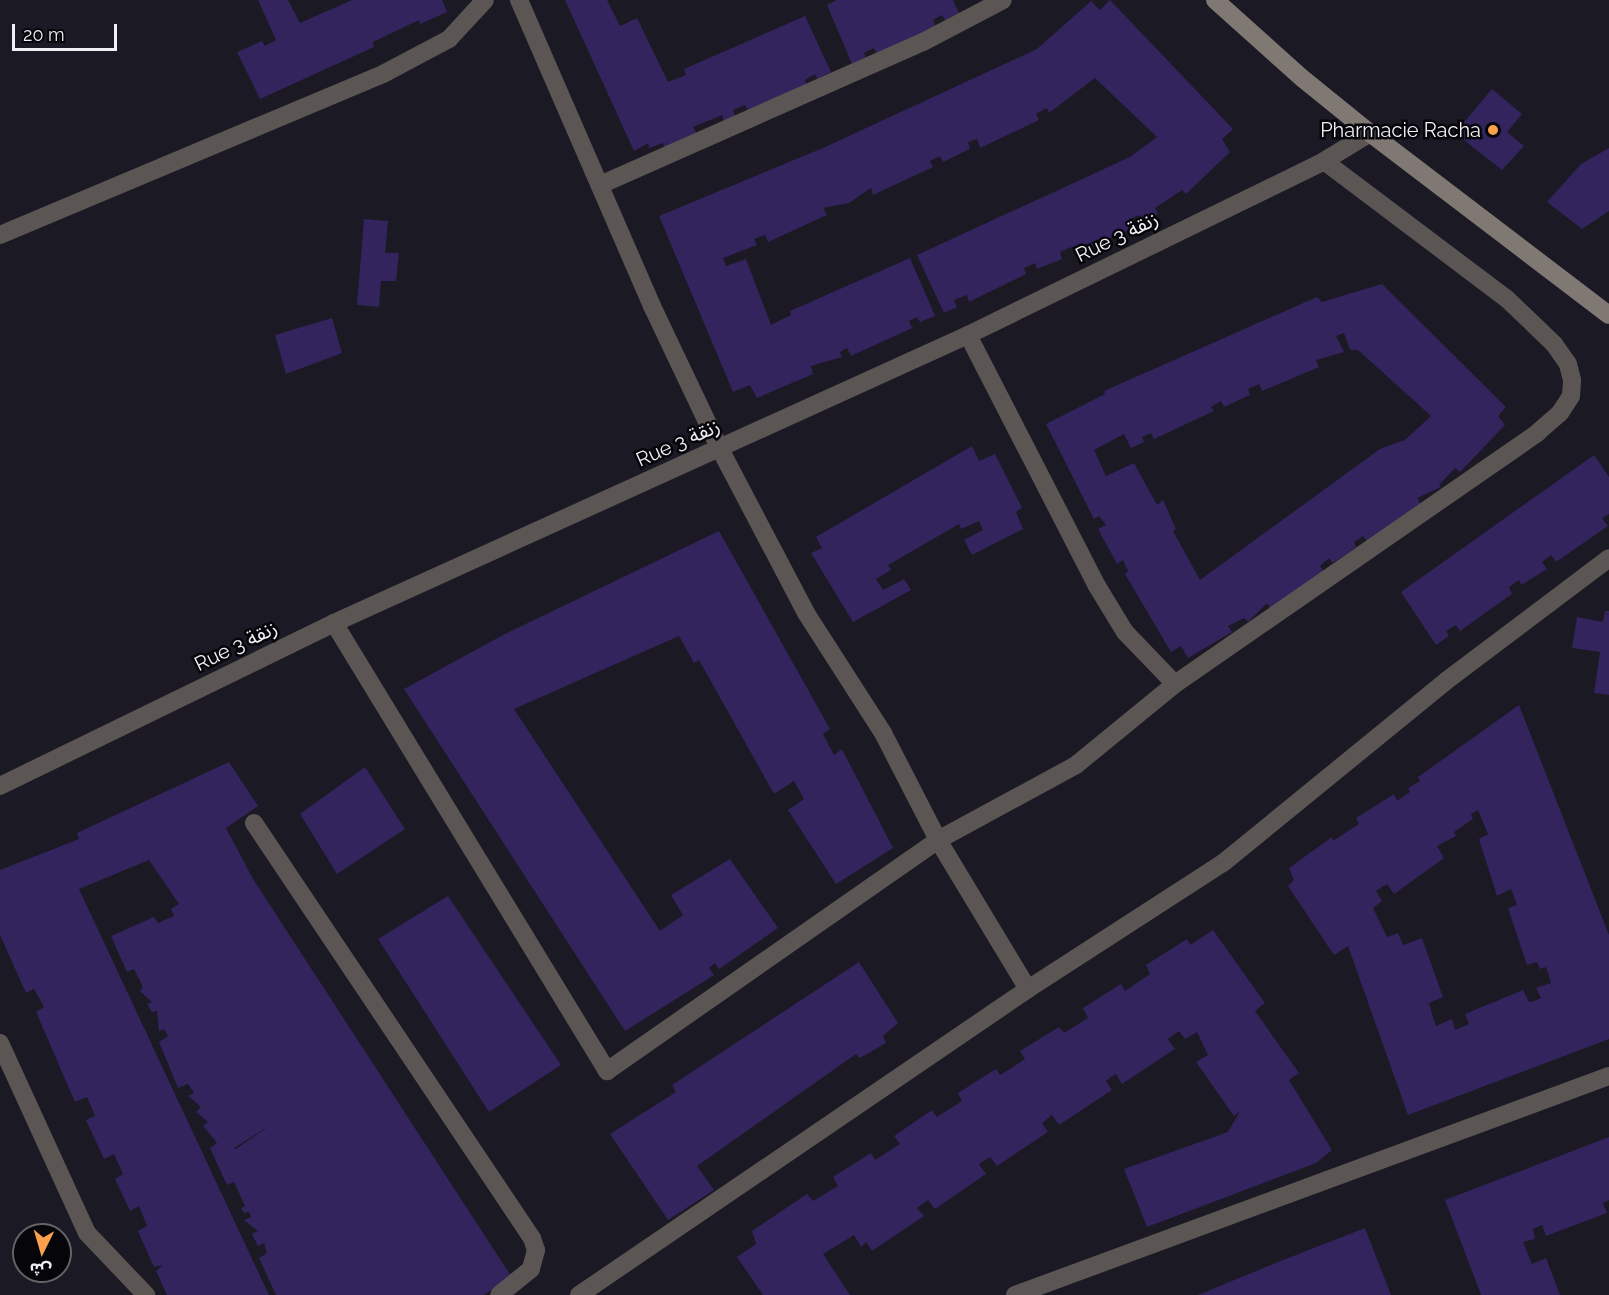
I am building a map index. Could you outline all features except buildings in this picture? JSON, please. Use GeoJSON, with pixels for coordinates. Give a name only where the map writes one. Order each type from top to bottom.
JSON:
{"type":"FeatureCollection","features":[{"type":"Feature","properties":{"kind":"street"},"geometry":{"type":"LineString","coordinates":[[0,235],[383,74],[449,39],[485,0]]}},
{"type":"Feature","properties":{"kind":"street"},"geometry":{"type":"LineString","coordinates":[[519,0],[684,378],[720,449],[806,614],[883,734],[938,840],[1028,989]]}},
{"type":"Feature","properties":{"kind":"street"},"geometry":{"type":"LineString","coordinates":[[600,185],[923,42],[1003,0]]}},
{"type":"Feature","properties":{"kind":"street"},"geometry":{"type":"LineString","coordinates":[[1215,0],[1302,78],[1370,133],[1609,315]]}},
{"type":"Feature","properties":{"kind":"street","name":"Rue 3 زنقة"},"geometry":{"type":"LineString","coordinates":[[0,786],[334,623],[968,336],[1324,161],[1370,133]]}},
{"type":"Feature","properties":{"kind":"street"},"geometry":{"type":"LineString","coordinates":[[334,623],[607,1071],[938,840],[1076,765],[1175,684],[1537,433],[1560,413],[1570,396],[1572,380],[1568,364],[1554,344],[1523,314],[1324,161]]}},
{"type":"Feature","properties":{"kind":"street"},"geometry":{"type":"LineString","coordinates":[[968,336],[1097,586],[1125,632],[1175,684]]}},
{"type":"Feature","properties":{"kind":"street"},"geometry":{"type":"LineString","coordinates":[[579,1295],[1028,989],[1223,863],[1446,681],[1609,558]]}},
{"type":"Feature","properties":{"kind":"street"},"geometry":{"type":"LineString","coordinates":[[255,823],[532,1238],[536,1250],[531,1269],[500,1295]]}},
{"type":"Feature","properties":{"kind":"street"},"geometry":{"type":"LineString","coordinates":[[0,1043],[87,1233],[146,1295]]}},
{"type":"Feature","properties":{"kind":"street"},"geometry":{"type":"LineString","coordinates":[[1015,1295],[1609,1076]]}},
{"type":"Feature","properties":{"kind":"place","name":"Pharmacie Racha"},"geometry":{"type":"Point","coordinates":[1493,130]}}]}
